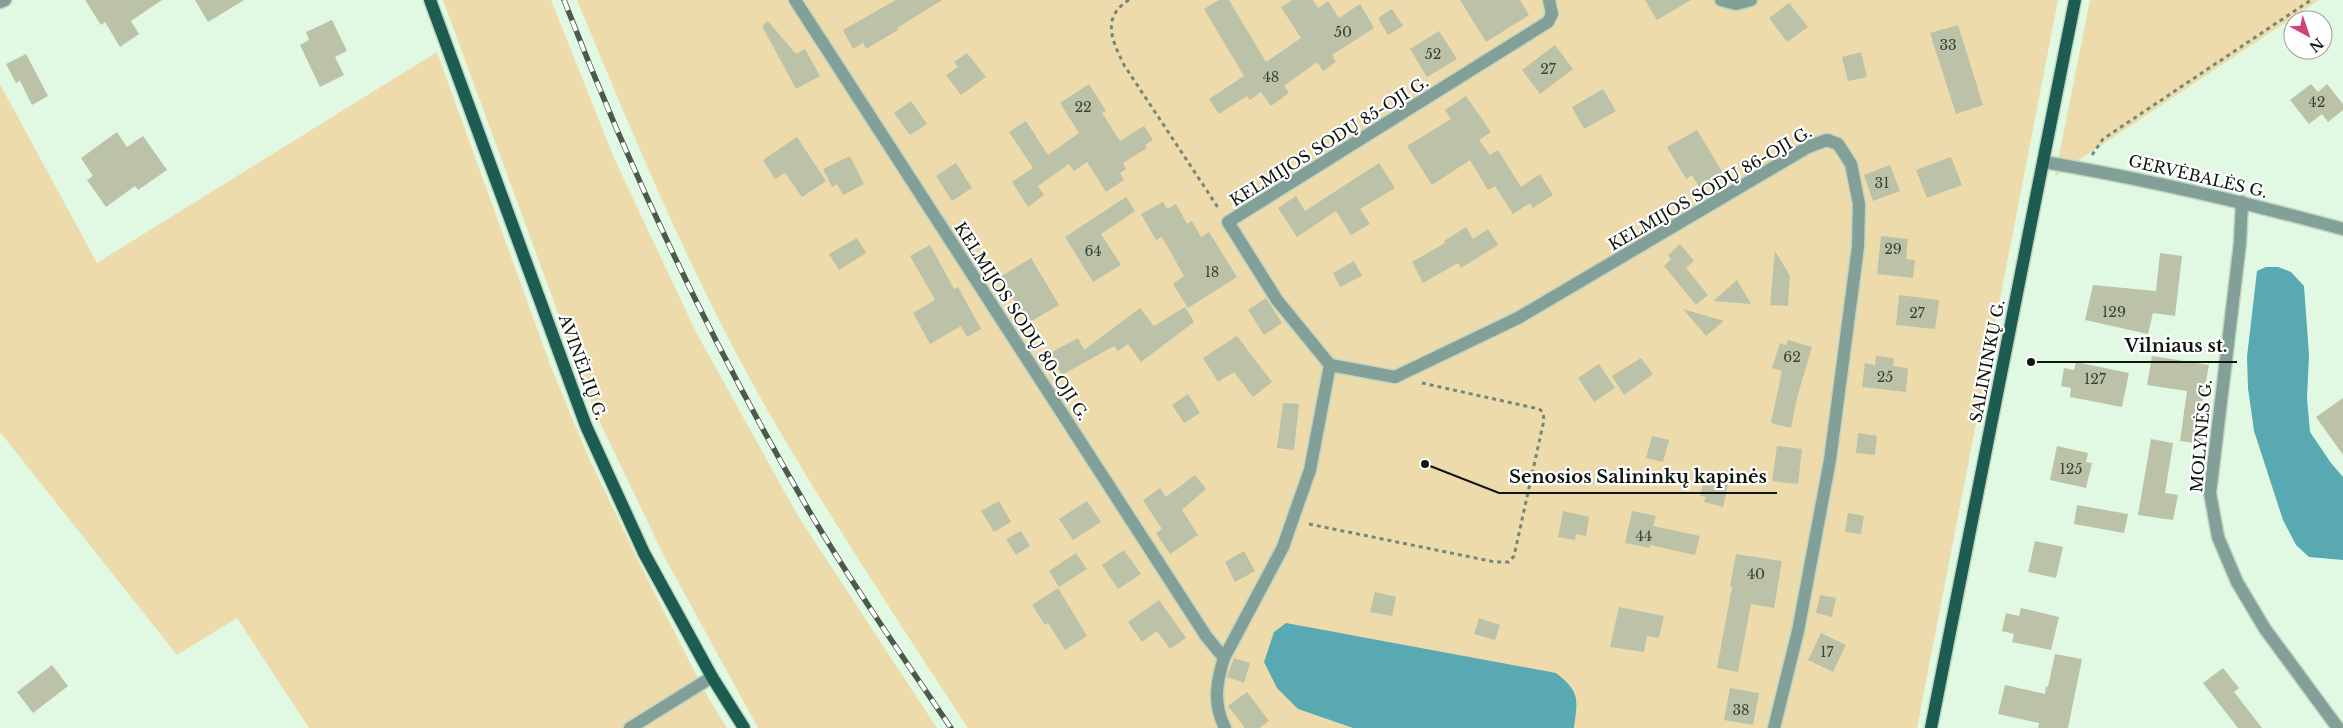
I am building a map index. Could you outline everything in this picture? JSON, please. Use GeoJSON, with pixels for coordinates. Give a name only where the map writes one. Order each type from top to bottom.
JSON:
{"type":"FeatureCollection","features":[{"type":"Feature","properties":{"kind":"main road","name":"AVINĖLIŲ G."},"geometry":{"type":"LineString","coordinates":[[430,0],[586,426],[644,553],[712,677],[744,728]]}},
{"type":"Feature","properties":{"kind":"main road","name":"SALININKŲ G."},"geometry":{"type":"LineString","coordinates":[[1931,728],[2075,0]]}},
{"type":"Feature","properties":{"kind":"street"},"geometry":{"type":"LineString","coordinates":[[0,2],[5,0]]}},
{"type":"Feature","properties":{"kind":"street","name":"KELMIJOS SODŲ 80-OJI G."},"geometry":{"type":"LineString","coordinates":[[795,0],[1206,636],[1224,658]]}},
{"type":"Feature","properties":{"kind":"street","name":"KELMIJOS SODŲ 85-OJI G."},"geometry":{"type":"LineString","coordinates":[[1330,365],[1277,300],[1228,222],[1548,22],[1552,14],[1549,0]]}},
{"type":"Feature","properties":{"kind":"street"},"geometry":{"type":"LineString","coordinates":[[1721,0],[1736,4],[1751,0]]}},
{"type":"Feature","properties":{"kind":"street","name":"KELMIJOS SODŲ 86-OJI G."},"geometry":{"type":"LineString","coordinates":[[1395,377],[1518,318],[1808,147],[1827,140],[1838,144],[1851,164],[1857,196],[1858,247],[1830,460],[1798,631],[1774,728]]}},
{"type":"Feature","properties":{"kind":"street","name":"GERVĖBALĖS G."},"geometry":{"type":"LineString","coordinates":[[2044,162],[2088,169],[2242,202],[2343,229]]}},
{"type":"Feature","properties":{"kind":"street","name":"MOLYNĖS G."},"geometry":{"type":"LineString","coordinates":[[2242,202],[2240,243],[2210,493],[2218,537],[2237,582],[2265,629],[2338,728]]}},
{"type":"Feature","properties":{"kind":"street"},"geometry":{"type":"LineString","coordinates":[[1225,728],[1216,702],[1218,676],[1224,658],[1282,547],[1292,521],[1310,470],[1330,365],[1395,377]]}},
{"type":"Feature","properties":{"kind":"street"},"geometry":{"type":"LineString","coordinates":[[630,728],[712,677]]}},
{"type":"Feature","properties":{"kind":"path"},"geometry":{"type":"LineString","coordinates":[[1129,0],[1116,13],[1110,28],[1112,41],[1124,65],[1228,222]]}},
{"type":"Feature","properties":{"kind":"path"},"geometry":{"type":"LineString","coordinates":[[2088,169],[2094,150],[2104,139],[2311,0]]}},
{"type":"Feature","properties":{"kind":"path"},"geometry":{"type":"LineString","coordinates":[[1292,521],[1495,562],[1508,562],[1514,556],[1544,420],[1543,412],[1539,409],[1395,377]]}},
{"type":"Feature","properties":{"kind":"shaded area"},"geometry":{"type":"Polygon","coordinates":[[[443,0],[551,0],[614,158],[696,332],[798,516],[937,728],[758,728],[665,558],[593,408],[443,0]]]}},
{"type":"Feature","properties":{"kind":"shaded area"},"geometry":{"type":"Polygon","coordinates":[[[577,0],[2058,0],[1917,728],[1574,728],[1577,705],[1298,709],[1353,728],[968,728],[816,492],[741,361],[666,209],[577,0]]]}},
{"type":"Feature","properties":{"kind":"shaded area"},"geometry":{"type":"Polygon","coordinates":[[[2090,0],[2319,0],[2304,10],[2283,10],[2283,24],[2055,176],[2090,0]]]}},
{"type":"Feature","properties":{"kind":"shaded area"},"geometry":{"type":"Polygon","coordinates":[[[437,52],[551,367],[588,456],[705,692],[727,728],[309,728],[237,618],[177,655],[0,432],[0,84],[97,263],[437,52]]]}},
{"type":"Feature","properties":{"kind":"water"},"geometry":{"type":"Polygon","coordinates":[[[2266,267],[2278,267],[2291,272],[2304,286],[2309,355],[2307,398],[2310,432],[2343,477],[2343,560],[2309,557],[2296,545],[2283,520],[2254,431],[2248,388],[2247,357],[2257,271],[2266,267]]]}},
{"type":"Feature","properties":{"kind":"water"},"geometry":{"type":"Polygon","coordinates":[[[1286,623],[1556,673],[1570,685],[1576,696],[1574,728],[1353,728],[1298,709],[1277,688],[1264,662],[1274,632],[1286,623]]]}},
{"type":"Feature","properties":{"kind":"building"},"geometry":{"type":"Polygon","coordinates":[[[85,0],[162,0],[131,21],[139,34],[120,47],[105,22],[101,25],[85,0]]]}},
{"type":"Feature","properties":{"kind":"building"},"geometry":{"type":"Polygon","coordinates":[[[195,0],[244,0],[208,22],[195,0]]]}},
{"type":"Feature","properties":{"kind":"building"},"geometry":{"type":"Polygon","coordinates":[[[896,0],[942,0],[866,49],[863,43],[853,49],[843,30],[896,0]]]}},
{"type":"Feature","properties":{"kind":"building"},"geometry":{"type":"Polygon","coordinates":[[[1219,0],[1229,0],[1266,62],[1301,38],[1281,7],[1293,0],[1313,0],[1318,8],[1328,1],[1339,18],[1360,4],[1374,28],[1332,55],[1336,62],[1323,71],[1317,62],[1284,86],[1289,93],[1271,106],[1261,92],[1250,100],[1247,96],[1219,114],[1209,99],[1244,76],[1204,9],[1219,0]]]}},
{"type":"Feature","properties":{"kind":"building"},"geometry":{"type":"Polygon","coordinates":[[[1460,0],[1520,0],[1529,15],[1486,42],[1460,0]]]}},
{"type":"Feature","properties":{"kind":"building"},"geometry":{"type":"Polygon","coordinates":[[[1645,0],[1691,0],[1657,20],[1645,0]]]}},
{"type":"Feature","properties":{"kind":"building"},"geometry":{"type":"Polygon","coordinates":[[[1789,3],[1808,27],[1787,42],[1769,18],[1789,3]]]}},
{"type":"Feature","properties":{"kind":"building"},"geometry":{"type":"Polygon","coordinates":[[[1392,9],[1403,26],[1388,35],[1378,18],[1392,9]]]}},
{"type":"Feature","properties":{"kind":"building"},"geometry":{"type":"Polygon","coordinates":[[[332,20],[347,51],[335,57],[344,75],[320,87],[300,45],[309,40],[306,32],[332,20]]]}},
{"type":"Feature","properties":{"kind":"building"},"geometry":{"type":"Polygon","coordinates":[[[768,21],[796,54],[805,49],[820,76],[796,89],[762,26],[768,21]]]}},
{"type":"Feature","properties":{"kind":"building"},"geometry":{"type":"Polygon","coordinates":[[[1958,25],[1983,105],[1956,114],[1930,33],[1958,25]]]}},
{"type":"Feature","properties":{"kind":"building"},"geometry":{"type":"Polygon","coordinates":[[[1439,31],[1457,59],[1427,77],[1410,49],[1439,31]]]}},
{"type":"Feature","properties":{"kind":"building"},"geometry":{"type":"Polygon","coordinates":[[[1555,45],[1573,69],[1540,94],[1522,70],[1555,45]]]}},
{"type":"Feature","properties":{"kind":"building"},"geometry":{"type":"Polygon","coordinates":[[[1861,52],[1867,77],[1848,81],[1842,57],[1861,52]]]}},
{"type":"Feature","properties":{"kind":"building"},"geometry":{"type":"Polygon","coordinates":[[[967,53],[986,77],[961,95],[946,75],[958,67],[954,62],[967,53]]]}},
{"type":"Feature","properties":{"kind":"building"},"geometry":{"type":"Polygon","coordinates":[[[26,54],[48,96],[32,105],[20,81],[16,83],[6,64],[26,54]]]}},
{"type":"Feature","properties":{"kind":"building"},"geometry":{"type":"Polygon","coordinates":[[[1089,84],[1106,111],[1102,113],[1120,141],[1144,126],[1153,140],[1145,145],[1147,148],[1123,163],[1126,169],[1120,173],[1124,180],[1106,192],[1087,162],[1074,171],[1069,164],[1038,186],[1044,195],[1028,207],[1012,182],[1033,168],[1009,132],[1026,121],[1048,155],[1079,133],[1060,103],[1089,84]]]}},
{"type":"Feature","properties":{"kind":"building"},"geometry":{"type":"Polygon","coordinates":[[[2311,84],[2318,92],[2327,84],[2343,104],[2343,110],[2328,122],[2322,114],[2309,124],[2290,100],[2311,84]]]}},
{"type":"Feature","properties":{"kind":"building"},"geometry":{"type":"Polygon","coordinates":[[[1603,89],[1616,111],[1584,129],[1572,107],[1603,89]]]}},
{"type":"Feature","properties":{"kind":"building"},"geometry":{"type":"Polygon","coordinates":[[[1466,96],[1491,132],[1479,140],[1490,155],[1498,150],[1521,187],[1540,174],[1553,195],[1533,208],[1530,203],[1513,214],[1495,186],[1488,190],[1470,160],[1432,185],[1407,146],[1451,119],[1445,110],[1466,96]]]}},
{"type":"Feature","properties":{"kind":"building"},"geometry":{"type":"Polygon","coordinates":[[[911,101],[927,124],[910,135],[894,113],[911,101]]]}},
{"type":"Feature","properties":{"kind":"building"},"geometry":{"type":"Polygon","coordinates":[[[1697,130],[1723,173],[1699,187],[1692,175],[1686,179],[1667,147],[1697,130]]]}},
{"type":"Feature","properties":{"kind":"building"},"geometry":{"type":"Polygon","coordinates":[[[117,132],[127,147],[143,136],[167,170],[138,190],[135,186],[106,207],[87,180],[93,176],[81,158],[117,132]]]}},
{"type":"Feature","properties":{"kind":"building"},"geometry":{"type":"Polygon","coordinates":[[[797,137],[826,181],[802,197],[785,173],[775,179],[763,160],[797,137]]]}},
{"type":"Feature","properties":{"kind":"building"},"geometry":{"type":"Polygon","coordinates":[[[850,156],[864,184],[843,195],[837,184],[832,187],[823,169],[850,156]]]}},
{"type":"Feature","properties":{"kind":"building"},"geometry":{"type":"Polygon","coordinates":[[[1951,157],[1962,185],[1927,198],[1916,170],[1951,157]]]}},
{"type":"Feature","properties":{"kind":"building"},"geometry":{"type":"Polygon","coordinates":[[[956,163],[972,188],[952,201],[936,176],[956,163]]]}},
{"type":"Feature","properties":{"kind":"building"},"geometry":{"type":"Polygon","coordinates":[[[1379,163],[1395,188],[1360,209],[1370,224],[1351,235],[1336,211],[1297,237],[1278,208],[1296,196],[1305,211],[1379,163]]]}},
{"type":"Feature","properties":{"kind":"building"},"geometry":{"type":"Polygon","coordinates":[[[1890,165],[1900,191],[1873,201],[1864,175],[1890,165]]]}},
{"type":"Feature","properties":{"kind":"building"},"geometry":{"type":"Polygon","coordinates":[[[1126,197],[1135,211],[1101,234],[1121,265],[1093,282],[1065,237],[1126,197]]]}},
{"type":"Feature","properties":{"kind":"building"},"geometry":{"type":"Polygon","coordinates":[[[1163,202],[1167,209],[1176,204],[1187,224],[1192,221],[1201,237],[1209,232],[1237,277],[1188,308],[1173,284],[1184,276],[1162,237],[1156,240],[1141,214],[1163,202]]]}},
{"type":"Feature","properties":{"kind":"building"},"geometry":{"type":"Polygon","coordinates":[[[1466,227],[1473,239],[1488,229],[1498,245],[1461,268],[1458,263],[1423,283],[1412,262],[1445,243],[1444,241],[1466,227]]]}},
{"type":"Feature","properties":{"kind":"building"},"geometry":{"type":"Polygon","coordinates":[[[1881,236],[1908,239],[1906,259],[1915,260],[1913,278],[1877,274],[1881,236]]]}},
{"type":"Feature","properties":{"kind":"building"},"geometry":{"type":"Polygon","coordinates":[[[857,238],[866,253],[839,270],[829,254],[857,238]]]}},
{"type":"Feature","properties":{"kind":"building"},"geometry":{"type":"Polygon","coordinates":[[[1680,244],[1694,261],[1686,268],[1708,295],[1696,305],[1664,266],[1671,259],[1668,255],[1680,244]]]}},
{"type":"Feature","properties":{"kind":"building"},"geometry":{"type":"Polygon","coordinates":[[[930,245],[954,289],[958,287],[981,329],[967,337],[961,326],[930,344],[913,313],[935,300],[910,256],[930,245]]]}},
{"type":"Feature","properties":{"kind":"building"},"geometry":{"type":"Polygon","coordinates":[[[1775,251],[1790,276],[1788,306],[1770,305],[1775,251]]]}},
{"type":"Feature","properties":{"kind":"building"},"geometry":{"type":"Polygon","coordinates":[[[2160,253],[2182,256],[2175,316],[2153,313],[2148,334],[2085,320],[2093,285],[2156,291],[2160,253]]]}},
{"type":"Feature","properties":{"kind":"building"},"geometry":{"type":"Polygon","coordinates":[[[1031,258],[1059,305],[1028,323],[1000,277],[1031,258]]]}},
{"type":"Feature","properties":{"kind":"building"},"geometry":{"type":"Polygon","coordinates":[[[1354,261],[1362,276],[1340,287],[1333,273],[1354,261]]]}},
{"type":"Feature","properties":{"kind":"building"},"geometry":{"type":"Polygon","coordinates":[[[1737,280],[1751,304],[1713,301],[1737,280]]]}},
{"type":"Feature","properties":{"kind":"building"},"geometry":{"type":"Polygon","coordinates":[[[1899,295],[1939,300],[1935,329],[1896,325],[1899,295]]]}},
{"type":"Feature","properties":{"kind":"building"},"geometry":{"type":"Polygon","coordinates":[[[1266,298],[1282,323],[1264,335],[1248,310],[1266,298]]]}},
{"type":"Feature","properties":{"kind":"building"},"geometry":{"type":"Polygon","coordinates":[[[1185,307],[1194,322],[1141,362],[1128,344],[1118,351],[1114,346],[1062,375],[1050,353],[1078,338],[1084,350],[1140,308],[1154,326],[1185,307]]]}},
{"type":"Feature","properties":{"kind":"building"},"geometry":{"type":"Polygon","coordinates":[[[1683,309],[1724,321],[1706,336],[1683,309]]]}},
{"type":"Feature","properties":{"kind":"building"},"geometry":{"type":"Polygon","coordinates":[[[1237,336],[1272,382],[1253,397],[1234,372],[1218,382],[1203,358],[1237,336]]]}},
{"type":"Feature","properties":{"kind":"building"},"geometry":{"type":"Polygon","coordinates":[[[1788,340],[1812,347],[1797,398],[1791,428],[1771,423],[1782,371],[1772,368],[1780,343],[1786,345],[1788,340]]]}},
{"type":"Feature","properties":{"kind":"building"},"geometry":{"type":"Polygon","coordinates":[[[1876,356],[1894,358],[1893,366],[1908,368],[1906,392],[1862,387],[1865,363],[1875,365],[1876,356]]]}},
{"type":"Feature","properties":{"kind":"building"},"geometry":{"type":"Polygon","coordinates":[[[2152,356],[2209,365],[2200,415],[2206,416],[2202,444],[2180,441],[2187,391],[2147,385],[2152,356]]]}},
{"type":"Feature","properties":{"kind":"building"},"geometry":{"type":"Polygon","coordinates":[[[1641,358],[1653,374],[1624,395],[1612,376],[1641,358]]]}},
{"type":"Feature","properties":{"kind":"building"},"geometry":{"type":"Polygon","coordinates":[[[2076,362],[2129,373],[2122,407],[2070,397],[2071,388],[2061,386],[2064,368],[2074,370],[2076,362]]]}},
{"type":"Feature","properties":{"kind":"building"},"geometry":{"type":"Polygon","coordinates":[[[1599,364],[1615,388],[1594,402],[1578,378],[1599,364]]]}},
{"type":"Feature","properties":{"kind":"building"},"geometry":{"type":"Polygon","coordinates":[[[1188,394],[1200,413],[1184,423],[1172,405],[1188,394]]]}},
{"type":"Feature","properties":{"kind":"building"},"geometry":{"type":"Polygon","coordinates":[[[2343,398],[2343,455],[2316,417],[2343,398]]]}},
{"type":"Feature","properties":{"kind":"building"},"geometry":{"type":"Polygon","coordinates":[[[1283,403],[1299,404],[1294,450],[1277,448],[1283,403]]]}},
{"type":"Feature","properties":{"kind":"building"},"geometry":{"type":"Polygon","coordinates":[[[1858,433],[1877,436],[1875,455],[1856,453],[1858,433]]]}},
{"type":"Feature","properties":{"kind":"building"},"geometry":{"type":"Polygon","coordinates":[[[1652,436],[1669,440],[1663,462],[1646,458],[1652,436]]]}},
{"type":"Feature","properties":{"kind":"building"},"geometry":{"type":"Polygon","coordinates":[[[2151,439],[2173,443],[2165,493],[2178,495],[2173,520],[2138,515],[2151,439]]]}},
{"type":"Feature","properties":{"kind":"building"},"geometry":{"type":"Polygon","coordinates":[[[1777,446],[1802,449],[1798,484],[1772,481],[1777,446]]]}},
{"type":"Feature","properties":{"kind":"building"},"geometry":{"type":"Polygon","coordinates":[[[2057,446],[2088,453],[2086,462],[2092,463],[2086,488],[2050,480],[2057,446]]]}},
{"type":"Feature","properties":{"kind":"building"},"geometry":{"type":"Polygon","coordinates":[[[1195,475],[1206,489],[1182,510],[1198,535],[1170,554],[1156,533],[1162,529],[1143,500],[1160,488],[1166,497],[1195,475]]]}},
{"type":"Feature","properties":{"kind":"building"},"geometry":{"type":"Polygon","coordinates":[[[1705,475],[1729,480],[1723,507],[1704,502],[1706,497],[1700,496],[1705,475]]]}},
{"type":"Feature","properties":{"kind":"building"},"geometry":{"type":"Polygon","coordinates":[[[999,501],[1011,522],[994,532],[981,511],[999,501]]]}},
{"type":"Feature","properties":{"kind":"building"},"geometry":{"type":"Polygon","coordinates":[[[1087,501],[1101,522],[1073,540],[1059,519],[1087,501]]]}},
{"type":"Feature","properties":{"kind":"building"},"geometry":{"type":"Polygon","coordinates":[[[2077,505],[2128,514],[2124,533],[2074,524],[2077,505]]]}},
{"type":"Feature","properties":{"kind":"building"},"geometry":{"type":"Polygon","coordinates":[[[1563,511],[1589,517],[1586,536],[1576,534],[1575,540],[1558,537],[1563,511]]]}},
{"type":"Feature","properties":{"kind":"building"},"geometry":{"type":"Polygon","coordinates":[[[1632,511],[1656,516],[1653,526],[1700,536],[1695,555],[1650,545],[1650,548],[1625,543],[1632,511]]]}},
{"type":"Feature","properties":{"kind":"building"},"geometry":{"type":"Polygon","coordinates":[[[1848,513],[1864,516],[1861,534],[1845,532],[1848,513]]]}},
{"type":"Feature","properties":{"kind":"building"},"geometry":{"type":"Polygon","coordinates":[[[1021,531],[1030,546],[1016,555],[1006,539],[1021,531]]]}},
{"type":"Feature","properties":{"kind":"building"},"geometry":{"type":"Polygon","coordinates":[[[2035,541],[2063,547],[2056,578],[2028,572],[2035,541]]]}},
{"type":"Feature","properties":{"kind":"building"},"geometry":{"type":"Polygon","coordinates":[[[1124,550],[1141,574],[1118,589],[1102,565],[1124,550]]]}},
{"type":"Feature","properties":{"kind":"building"},"geometry":{"type":"Polygon","coordinates":[[[1244,551],[1255,571],[1235,582],[1225,562],[1244,551]]]}},
{"type":"Feature","properties":{"kind":"building"},"geometry":{"type":"Polygon","coordinates":[[[1076,553],[1087,569],[1059,587],[1049,571],[1076,553]]]}},
{"type":"Feature","properties":{"kind":"building"},"geometry":{"type":"Polygon","coordinates":[[[1736,554],[1782,561],[1774,608],[1751,604],[1738,672],[1717,668],[1736,554]]]}},
{"type":"Feature","properties":{"kind":"building"},"geometry":{"type":"Polygon","coordinates":[[[1058,588],[1087,636],[1065,650],[1048,623],[1045,625],[1032,605],[1058,588]]]}},
{"type":"Feature","properties":{"kind":"building"},"geometry":{"type":"Polygon","coordinates":[[[1375,592],[1396,597],[1392,616],[1370,612],[1375,592]]]}},
{"type":"Feature","properties":{"kind":"building"},"geometry":{"type":"Polygon","coordinates":[[[1820,595],[1836,598],[1832,617],[1816,613],[1820,595]]]}},
{"type":"Feature","properties":{"kind":"building"},"geometry":{"type":"Polygon","coordinates":[[[1159,600],[1186,638],[1170,649],[1157,631],[1142,642],[1128,622],[1159,600]]]}},
{"type":"Feature","properties":{"kind":"building"},"geometry":{"type":"Polygon","coordinates":[[[1619,607],[1664,616],[1659,638],[1647,636],[1644,652],[1610,647],[1619,607]]]}},
{"type":"Feature","properties":{"kind":"building"},"geometry":{"type":"Polygon","coordinates":[[[2021,608],[2059,617],[2051,650],[2012,642],[2014,634],[2002,631],[2006,613],[2019,616],[2021,608]]]}},
{"type":"Feature","properties":{"kind":"building"},"geometry":{"type":"Polygon","coordinates":[[[1479,618],[1500,625],[1495,640],[1474,634],[1479,618]]]}},
{"type":"Feature","properties":{"kind":"building"},"geometry":{"type":"Polygon","coordinates":[[[1821,633],[1846,645],[1833,672],[1808,660],[1821,633]]]}},
{"type":"Feature","properties":{"kind":"building"},"geometry":{"type":"Polygon","coordinates":[[[2055,654],[2082,659],[2068,728],[2038,728],[2039,723],[1998,714],[2005,685],[2045,694],[2055,654]]]}},
{"type":"Feature","properties":{"kind":"building"},"geometry":{"type":"Polygon","coordinates":[[[1234,658],[1250,663],[1244,683],[1227,677],[1234,658]]]}},
{"type":"Feature","properties":{"kind":"building"},"geometry":{"type":"Polygon","coordinates":[[[52,665],[68,686],[33,713],[17,692],[52,665]]]}},
{"type":"Feature","properties":{"kind":"building"},"geometry":{"type":"Polygon","coordinates":[[[2223,668],[2239,688],[2234,692],[2262,728],[2238,728],[2203,683],[2223,668]]]}},
{"type":"Feature","properties":{"kind":"building"},"geometry":{"type":"Polygon","coordinates":[[[1730,688],[1759,693],[1753,725],[1724,720],[1730,688]]]}},
{"type":"Feature","properties":{"kind":"building"},"geometry":{"type":"Polygon","coordinates":[[[1247,692],[1269,721],[1259,728],[1245,728],[1228,706],[1247,692]]]}},
{"type":"Feature","properties":{"kind":"railway"},"geometry":{"type":"LineString","coordinates":[[564,0],[617,131],[646,195],[739,385],[773,448],[842,565],[951,728]]}},
{"type":"Feature","properties":{"kind":"place","name":"Vilniaus st."},"geometry":{"type":"Point","coordinates":[2031,362]}},
{"type":"Feature","properties":{"kind":"place","name":"Senosios Salininkų kapinės"},"geometry":{"type":"Point","coordinates":[1425,464]}}]}
